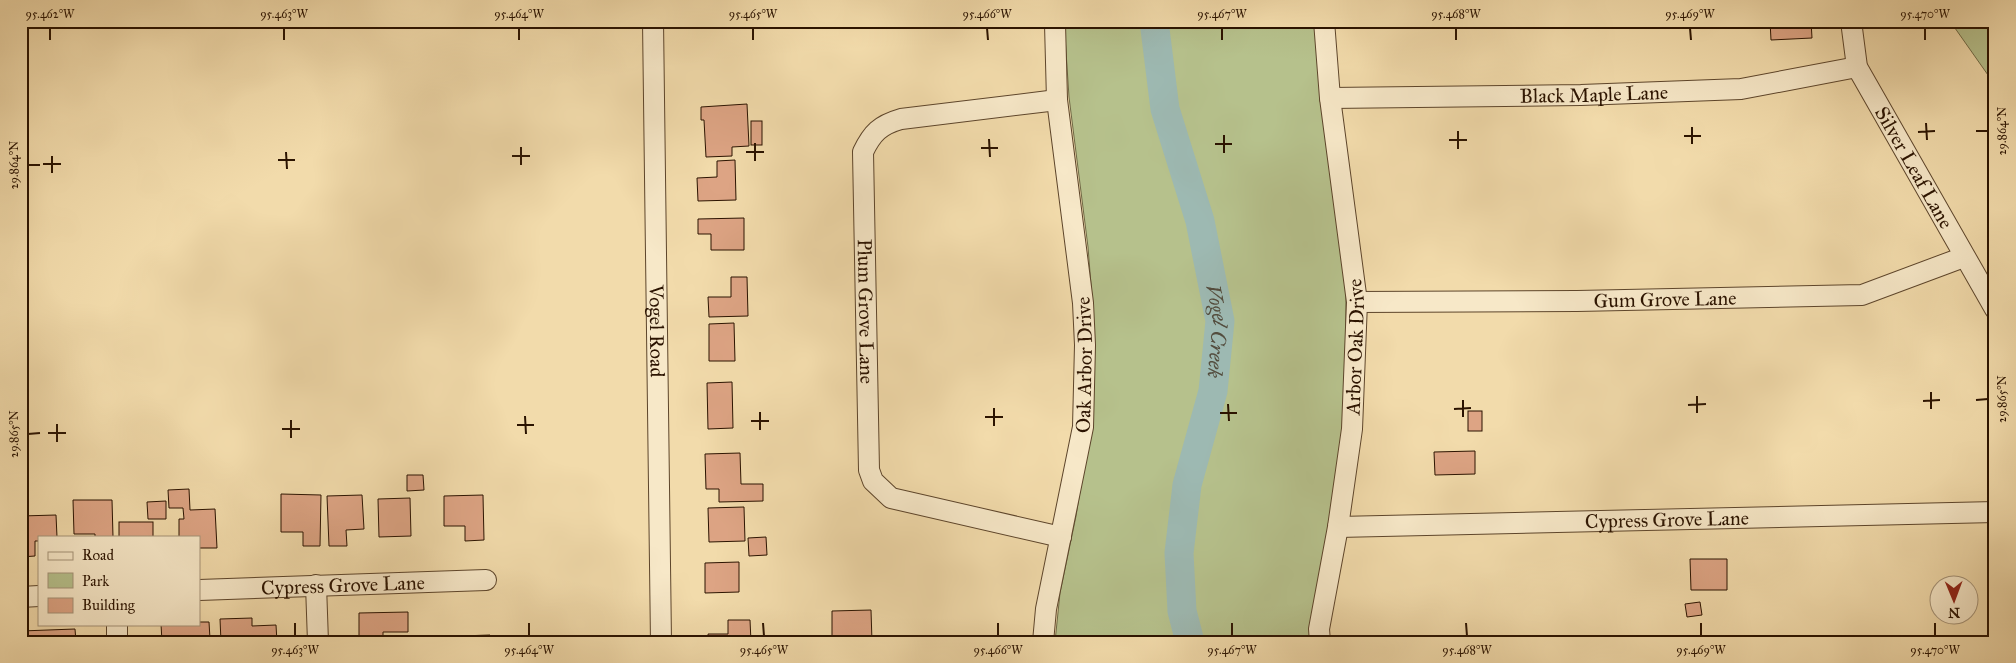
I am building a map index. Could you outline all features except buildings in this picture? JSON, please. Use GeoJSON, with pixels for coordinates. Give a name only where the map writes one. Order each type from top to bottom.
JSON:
{"type":"FeatureCollection","features":[{"type":"Feature","properties":{"kind":"street","name":"Vogel Road"},"geometry":{"type":"LineString","coordinates":[[653,21],[661,642]]}},
{"type":"Feature","properties":{"kind":"street","name":"Arbor Oak Drive"},"geometry":{"type":"LineString","coordinates":[[1320,642],[1319,629],[1338,527],[1352,429],[1357,302],[1330,98],[1324,21]]}},
{"type":"Feature","properties":{"kind":"street","name":"Silver Leaf Lane"},"geometry":{"type":"LineString","coordinates":[[1850,21],[1857,67],[1995,309]]}},
{"type":"Feature","properties":{"kind":"street","name":"Oak Arbor Drive"},"geometry":{"type":"LineString","coordinates":[[1043,642],[1046,609],[1083,427],[1085,345],[1083,303],[1056,100],[1056,24]]}},
{"type":"Feature","properties":{"kind":"street","name":"Black Maple Lane"},"geometry":{"type":"LineString","coordinates":[[1330,98],[1581,95],[1741,89],[1857,67]]}},
{"type":"Feature","properties":{"kind":"street","name":"Plum Grove Lane"},"geometry":{"type":"LineString","coordinates":[[1056,100],[901,119],[886,123],[871,135],[863,152],[869,470],[873,481],[891,498],[1061,537]]}},
{"type":"Feature","properties":{"kind":"street","name":"Gum Grove Lane"},"geometry":{"type":"LineString","coordinates":[[1357,302],[1577,301],[1862,295],[1964,256]]}},
{"type":"Feature","properties":{"kind":"street","name":"Cypress Grove Lane"},"geometry":{"type":"LineString","coordinates":[[1338,527],[1995,512]]}},
{"type":"Feature","properties":{"kind":"street","name":"Cypress Grove Lane"},"geometry":{"type":"LineString","coordinates":[[200,590],[486,580]]}},
{"type":"Feature","properties":{"kind":"street"},"geometry":{"type":"LineString","coordinates":[[316,585],[318,642]]}},
{"type":"Feature","properties":{"kind":"street"},"geometry":{"type":"LineString","coordinates":[[21,597],[38,596]]}},
{"type":"Feature","properties":{"kind":"street"},"geometry":{"type":"LineString","coordinates":[[116,626],[117,642]]}},
{"type":"Feature","properties":{"kind":"green space"},"geometry":{"type":"Polygon","coordinates":[[[1064,21],[1316,21],[1346,293],[1345,416],[1313,642],[1055,642],[1060,593],[1076,516],[1089,436],[1093,310],[1088,247],[1069,97],[1064,21]]]}},
{"type":"Feature","properties":{"kind":"green space"},"geometry":{"type":"Polygon","coordinates":[[[1950,21],[1995,21],[1995,85],[1950,21]]]}},
{"type":"Feature","properties":{"kind":"waterway","name":"Vogel Creek"},"geometry":{"type":"LineString","coordinates":[[1154,21],[1165,109],[1200,221],[1220,321],[1213,391],[1187,485],[1179,553],[1182,611],[1190,642]]}}]}
